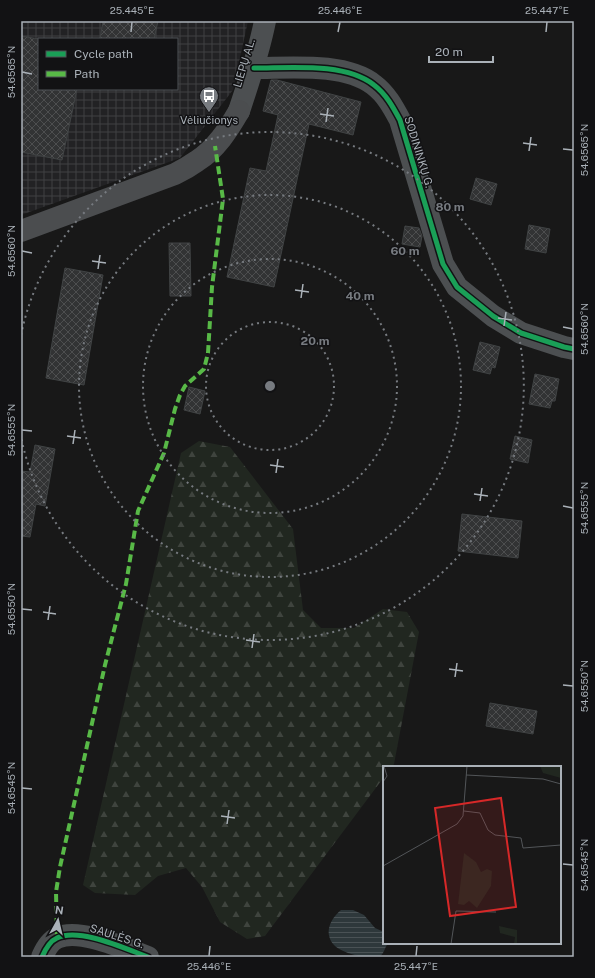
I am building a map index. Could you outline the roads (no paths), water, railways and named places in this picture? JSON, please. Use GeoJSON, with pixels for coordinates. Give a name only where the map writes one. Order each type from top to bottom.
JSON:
{"type":"FeatureCollection","features":[{"type":"Feature","properties":{"kind":"main road","name":"LIEPŲ AL."},"geometry":{"type":"LineString","coordinates":[[21,231],[175,174],[198,161],[215,146],[239,111]]}},
{"type":"Feature","properties":{"kind":"street","name":"LIEPŲ AL."},"geometry":{"type":"LineString","coordinates":[[239,111],[254,68],[265,21]]}},
{"type":"Feature","properties":{"kind":"street","name":"SODININKŲ G."},"geometry":{"type":"LineString","coordinates":[[254,68],[329,69],[354,74],[374,85],[388,100],[400,120],[443,264],[457,287],[493,316],[521,333],[564,348],[574,349]]}},
{"type":"Feature","properties":{"kind":"street","name":"SAULĖS G."},"geometry":{"type":"LineString","coordinates":[[42,957],[45,949],[57,938],[71,934],[90,936],[148,957]]}},
{"type":"Feature","properties":{"kind":"place","name":"Vėliučionys"},"geometry":{"type":"Point","coordinates":[209,113]}}]}
